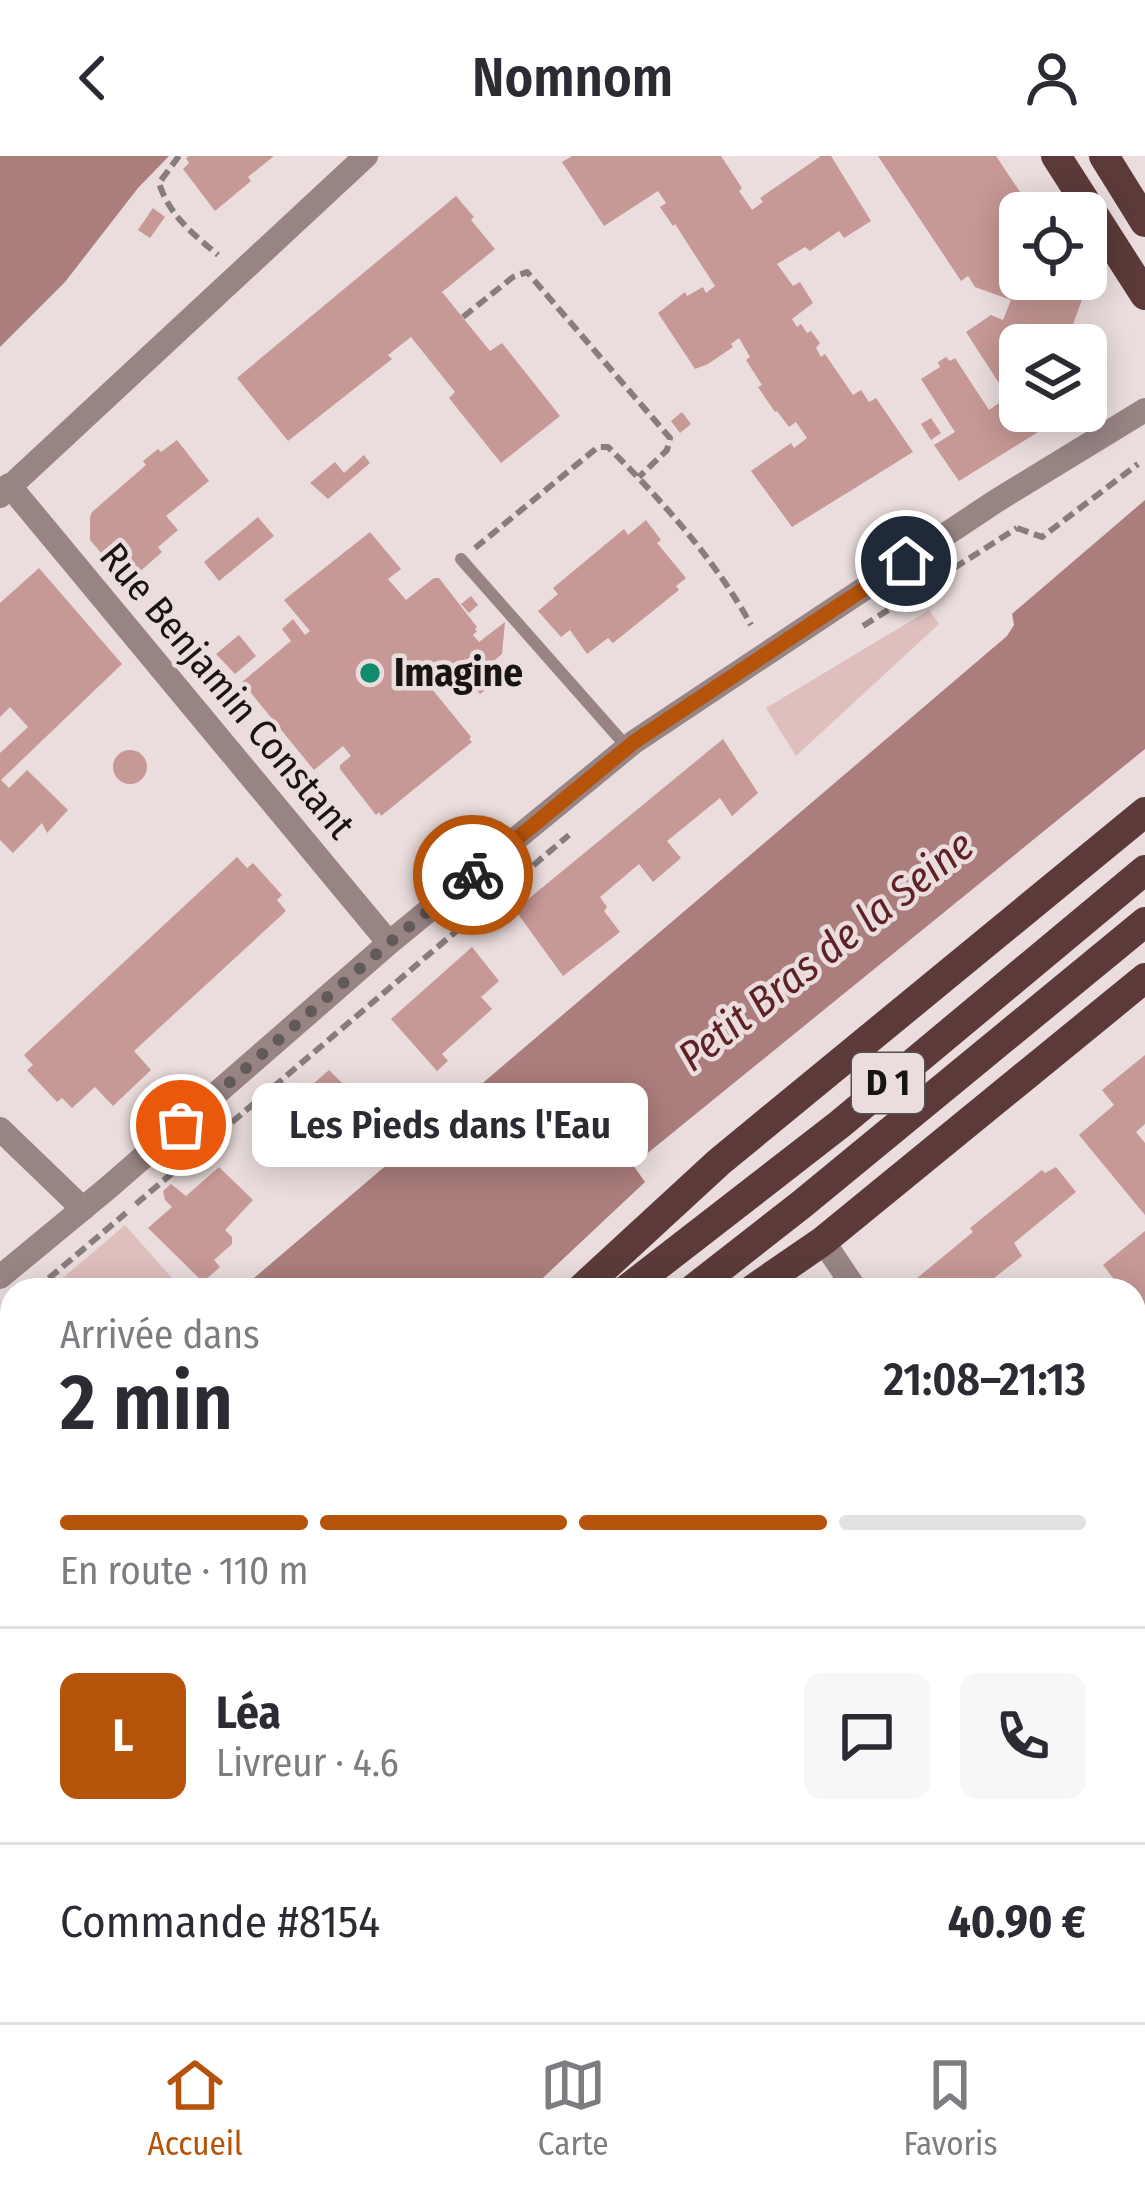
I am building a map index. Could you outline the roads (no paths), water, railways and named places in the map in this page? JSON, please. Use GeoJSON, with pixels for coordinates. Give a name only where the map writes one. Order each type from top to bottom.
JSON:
{"type":"FeatureCollection","features":[{"type":"Feature","properties":{"kind":"main road"},"geometry":{"type":"LineString","coordinates":[[1056,156],[1145,295]]}},
{"type":"Feature","properties":{"kind":"main road"},"geometry":{"type":"LineString","coordinates":[[1104,156],[1145,222]]}},
{"type":"Feature","properties":{"kind":"main road"},"geometry":{"type":"LineString","coordinates":[[593,1278],[719,1162],[1145,812]]}},
{"type":"Feature","properties":{"kind":"main road","name":"D 1"},"geometry":{"type":"LineString","coordinates":[[641,1278],[840,1124],[1145,870]]}},
{"type":"Feature","properties":{"kind":"main road","name":"D 1"},"geometry":{"type":"LineString","coordinates":[[707,1278],[1145,922]]}},
{"type":"Feature","properties":{"kind":"main road"},"geometry":{"type":"LineString","coordinates":[[769,1278],[823,1241],[1145,977]]}},
{"type":"Feature","properties":{"kind":"street"},"geometry":{"type":"LineString","coordinates":[[5,490],[366,156]]}},
{"type":"Feature","properties":{"kind":"street"},"geometry":{"type":"LineString","coordinates":[[0,1277],[389,943],[627,747],[975,515],[1145,410]]}},
{"type":"Feature","properties":{"kind":"street","name":"Rue Benjamin Constant"},"geometry":{"type":"LineString","coordinates":[[5,490],[389,943]]}},
{"type":"Feature","properties":{"kind":"street"},"geometry":{"type":"LineString","coordinates":[[0,1130],[83,1209]]}},
{"type":"Feature","properties":{"kind":"street"},"geometry":{"type":"LineString","coordinates":[[823,1241],[848,1278]]}},
{"type":"Feature","properties":{"kind":"lane"},"geometry":{"type":"LineString","coordinates":[[460,559],[627,747]]}},
{"type":"Feature","properties":{"kind":"water"},"geometry":{"type":"Polygon","coordinates":[[[0,156],[169,156],[65,282],[0,347],[0,156]]]}},
{"type":"Feature","properties":{"kind":"water","name":"Petit Bras de la Seine"},"geometry":{"type":"Polygon","coordinates":[[[1145,500],[1145,749],[633,1165],[645,1182],[543,1278],[254,1278],[1007,636],[1014,625],[1012,614],[1145,500]]]}},
{"type":"Feature","properties":{"kind":"place","name":"Imagine"},"geometry":{"type":"Point","coordinates":[370,673]}},
{"type":"Feature","properties":{"kind":"place","name":"Les Pieds dans l'Eau"},"geometry":{"type":"Point","coordinates":[181,1125]}}]}
